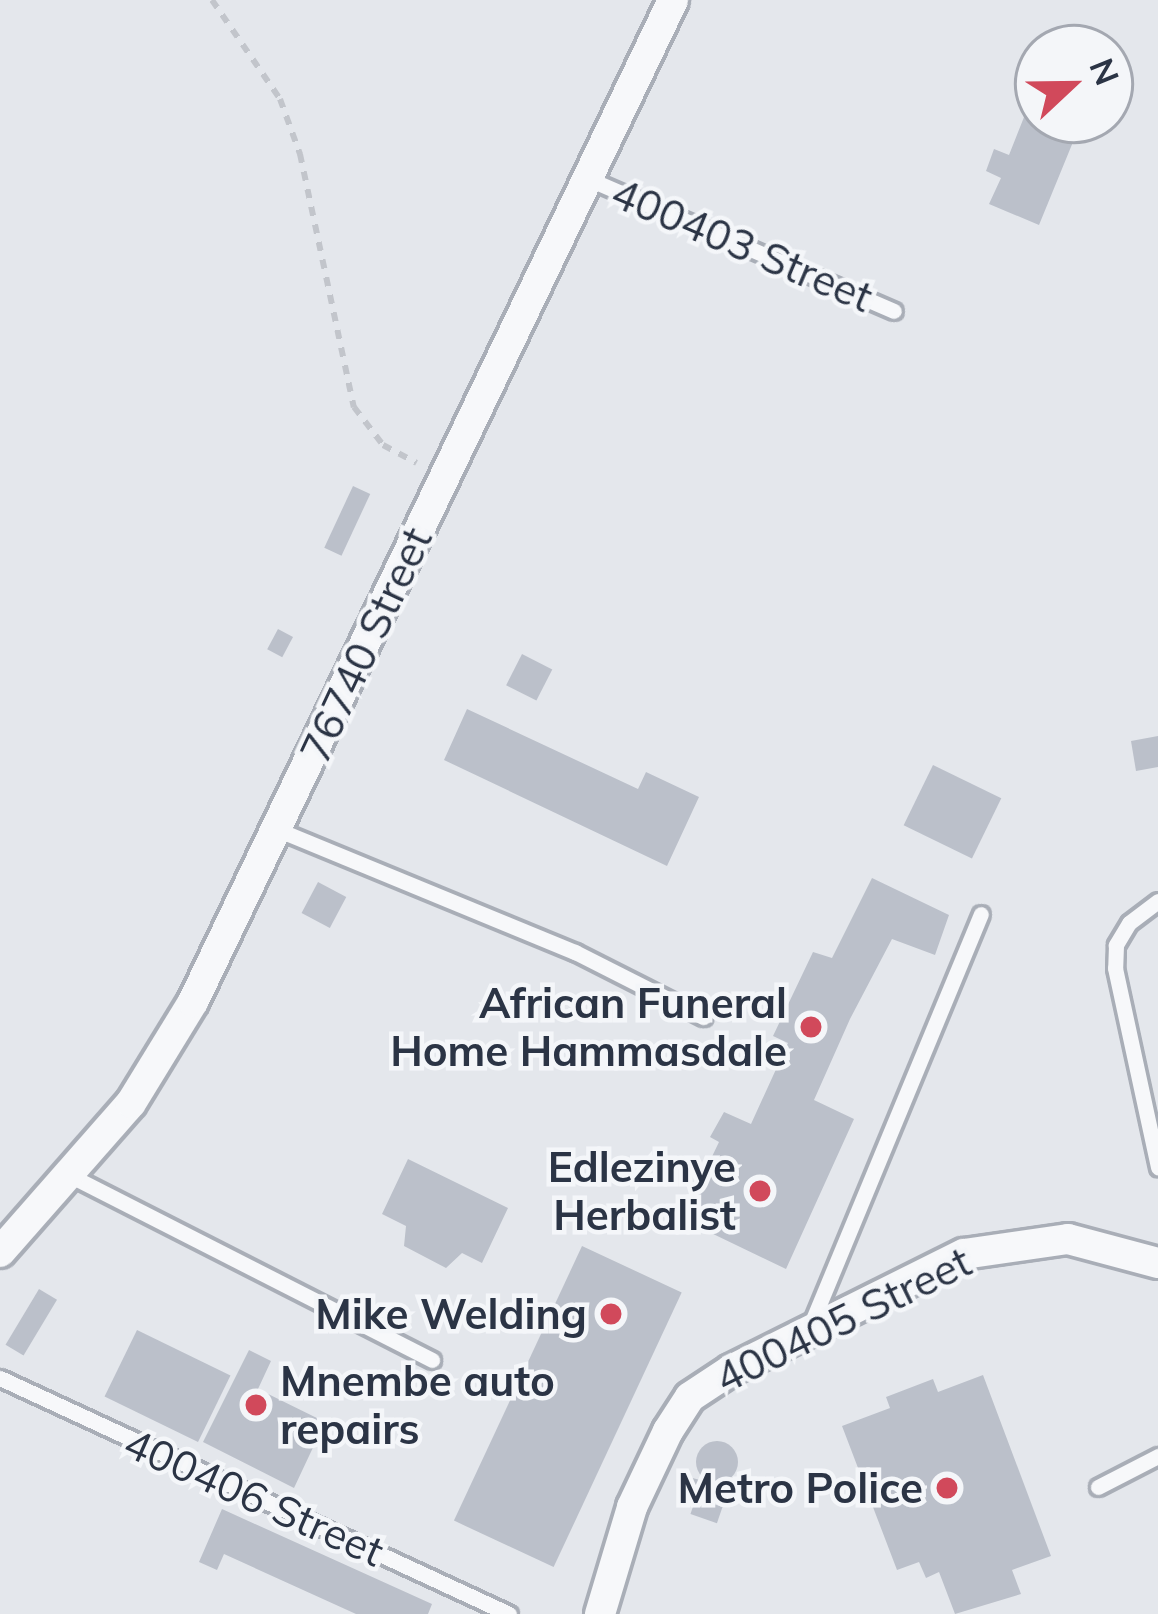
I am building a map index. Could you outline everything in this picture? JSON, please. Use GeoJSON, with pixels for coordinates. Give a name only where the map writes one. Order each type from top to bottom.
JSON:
{"type":"FeatureCollection","features":[{"type":"Feature","properties":{"kind":"street","name":"76740 Street"},"geometry":{"type":"LineString","coordinates":[[0,1252],[73,1177],[193,1002],[281,831],[442,477],[673,0]]}},
{"type":"Feature","properties":{"kind":"street","name":"400405 Street"},"geometry":{"type":"LineString","coordinates":[[600,1614],[632,1507],[690,1397],[808,1331],[964,1254],[1023,1240],[1068,1239],[1158,1263]]}},
{"type":"Feature","properties":{"kind":"lane","name":"400403 Street"},"geometry":{"type":"LineString","coordinates":[[590,179],[894,311]]}},
{"type":"Feature","properties":{"kind":"lane"},"geometry":{"type":"LineString","coordinates":[[281,831],[575,952],[703,1017]]}},
{"type":"Feature","properties":{"kind":"lane"},"geometry":{"type":"LineString","coordinates":[[1158,901],[1129,923],[1116,945],[1115,968],[1158,1167]]}},
{"type":"Feature","properties":{"kind":"lane"},"geometry":{"type":"LineString","coordinates":[[808,1331],[981,914]]}},
{"type":"Feature","properties":{"kind":"lane"},"geometry":{"type":"LineString","coordinates":[[73,1177],[432,1360]]}},
{"type":"Feature","properties":{"kind":"lane","name":"400406 Street"},"geometry":{"type":"LineString","coordinates":[[0,1378],[509,1614]]}},
{"type":"Feature","properties":{"kind":"lane"},"geometry":{"type":"LineString","coordinates":[[1098,1487],[1158,1456]]}},
{"type":"Feature","properties":{"kind":"path"},"geometry":{"type":"LineString","coordinates":[[212,0],[280,99],[300,154],[354,407],[383,445],[442,477]]}},
{"type":"Feature","properties":{"kind":"building"},"geometry":{"type":"Polygon","coordinates":[[[1014,142],[1072,144],[1039,225],[989,204],[1001,178],[986,171],[994,149],[1009,155],[1014,142]]]}},
{"type":"Feature","properties":{"kind":"building"},"geometry":{"type":"Polygon","coordinates":[[[353,486],[370,494],[341,556],[324,548],[353,486]]]}},
{"type":"Feature","properties":{"kind":"building"},"geometry":{"type":"Polygon","coordinates":[[[278,629],[293,637],[282,657],[267,649],[278,629]]]}},
{"type":"Feature","properties":{"kind":"building"},"geometry":{"type":"Polygon","coordinates":[[[522,654],[552,669],[536,701],[506,685],[522,654]]]}},
{"type":"Feature","properties":{"kind":"building"},"geometry":{"type":"Polygon","coordinates":[[[467,709],[638,789],[646,772],[699,797],[667,866],[444,760],[467,709]]]}},
{"type":"Feature","properties":{"kind":"building"},"geometry":{"type":"Polygon","coordinates":[[[1158,736],[1158,767],[1136,771],[1131,741],[1158,736]]]}},
{"type":"Feature","properties":{"kind":"building"},"geometry":{"type":"Polygon","coordinates":[[[933,765],[1001,798],[972,859],[904,825],[933,765]]]}},
{"type":"Feature","properties":{"kind":"building"},"geometry":{"type":"Polygon","coordinates":[[[872,878],[949,915],[935,955],[892,939],[850,1019],[814,1100],[854,1119],[786,1269],[682,1219],[719,1142],[710,1137],[724,1112],[751,1124],[788,1043],[773,1036],[813,952],[832,958],[872,878]]]}},
{"type":"Feature","properties":{"kind":"building"},"geometry":{"type":"Polygon","coordinates":[[[318,882],[346,897],[330,928],[302,913],[318,882]]]}},
{"type":"Feature","properties":{"kind":"building"},"geometry":{"type":"Polygon","coordinates":[[[408,1159],[508,1208],[482,1263],[462,1253],[446,1268],[404,1246],[406,1226],[382,1214],[408,1159]]]}},
{"type":"Feature","properties":{"kind":"building"},"geometry":{"type":"Polygon","coordinates":[[[582,1246],[682,1292],[554,1567],[454,1521],[582,1246]]]}},
{"type":"Feature","properties":{"kind":"building"},"geometry":{"type":"Polygon","coordinates":[[[39,1289],[57,1300],[24,1356],[6,1345],[39,1289]]]}},
{"type":"Feature","properties":{"kind":"building"},"geometry":{"type":"Polygon","coordinates":[[[137,1330],[230,1376],[198,1442],[105,1397],[137,1330]]]}},
{"type":"Feature","properties":{"kind":"building","name":"Mnembe auto repairs"},"geometry":{"type":"Polygon","coordinates":[[[249,1350],[271,1361],[258,1389],[325,1422],[294,1488],[203,1442],[249,1350]]]}},
{"type":"Feature","properties":{"kind":"building"},"geometry":{"type":"Polygon","coordinates":[[[983,1375],[1051,1556],[1012,1570],[1021,1594],[955,1614],[939,1572],[926,1578],[919,1562],[897,1570],[842,1426],[890,1408],[886,1397],[933,1379],[938,1392],[983,1375]]]}},
{"type":"Feature","properties":{"kind":"building"},"geometry":{"type":"Polygon","coordinates":[[[717,1441],[732,1447],[738,1462],[732,1477],[717,1483],[702,1477],[696,1462],[702,1447],[717,1441]]]}},
{"type":"Feature","properties":{"kind":"building"},"geometry":{"type":"Polygon","coordinates":[[[685,1476],[712,1483],[708,1497],[681,1490],[685,1476]]]}},
{"type":"Feature","properties":{"kind":"building"},"geometry":{"type":"Polygon","coordinates":[[[696,1498],[722,1507],[717,1523],[690,1514],[696,1498]]]}},
{"type":"Feature","properties":{"kind":"building"},"geometry":{"type":"Polygon","coordinates":[[[222,1509],[432,1604],[428,1614],[356,1614],[224,1554],[217,1570],[199,1562],[222,1509]]]}},
{"type":"Feature","properties":{"kind":"place","name":"African Funeral Home Hammasdale"},"geometry":{"type":"Point","coordinates":[811,1027]}},
{"type":"Feature","properties":{"kind":"place","name":"Edlezinye Herbalist"},"geometry":{"type":"Point","coordinates":[760,1191]}},
{"type":"Feature","properties":{"kind":"place","name":"Mike Welding"},"geometry":{"type":"Point","coordinates":[611,1314]}},
{"type":"Feature","properties":{"kind":"place","name":"Mnembe auto repairs"},"geometry":{"type":"Point","coordinates":[256,1405]}},
{"type":"Feature","properties":{"kind":"place","name":"Metro Police"},"geometry":{"type":"Point","coordinates":[947,1488]}}]}
